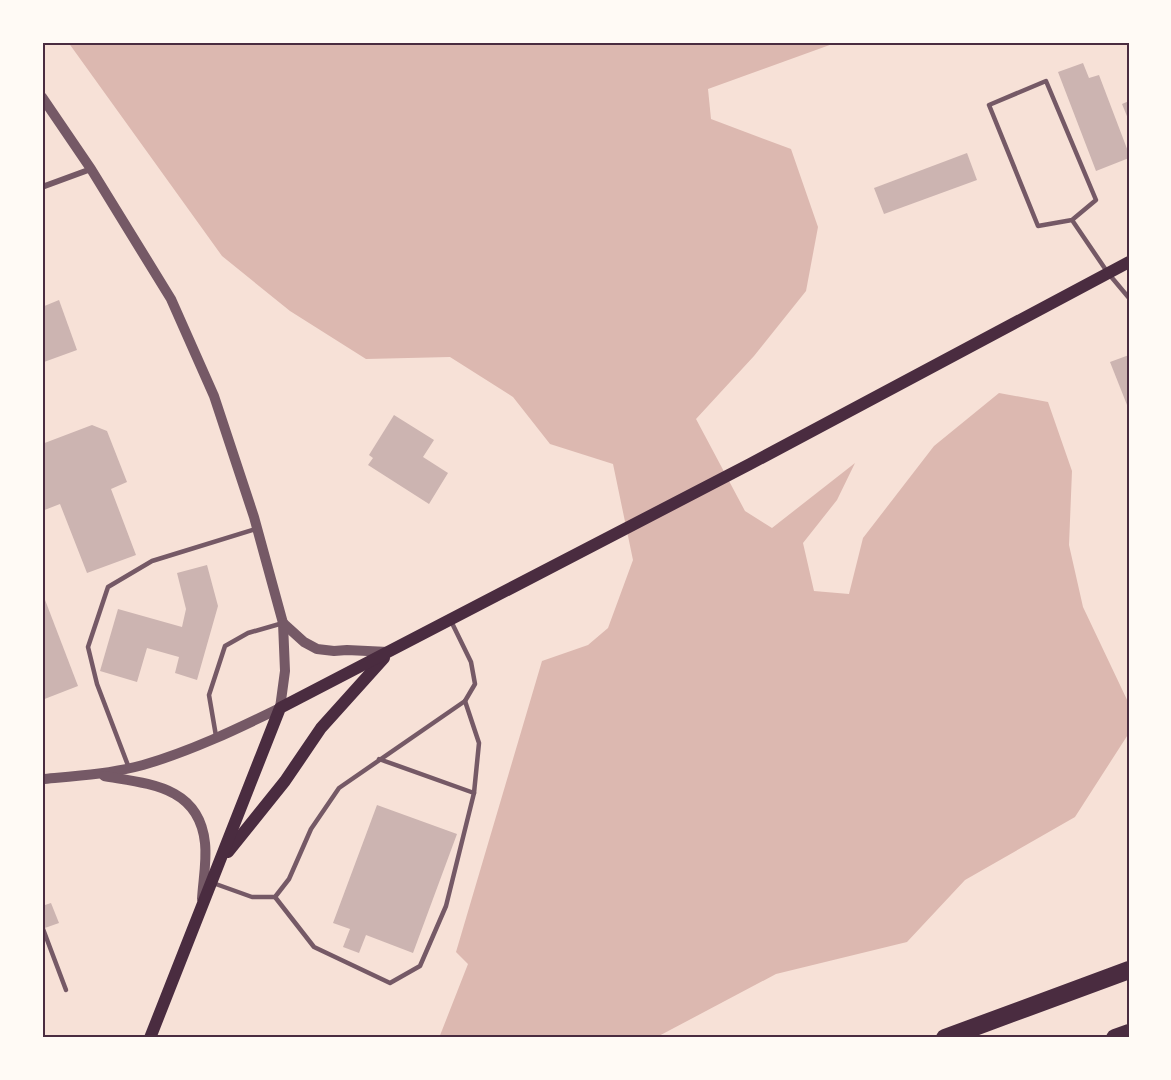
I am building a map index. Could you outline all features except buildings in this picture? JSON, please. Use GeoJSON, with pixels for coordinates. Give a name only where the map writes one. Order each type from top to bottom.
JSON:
{"type":"FeatureCollection","features":[{"type":"Feature","properties":{"kind":"highway"},"geometry":{"type":"LineString","coordinates":[[945,1038],[1129,970]]}},
{"type":"Feature","properties":{"kind":"highway"},"geometry":{"type":"LineString","coordinates":[[1115,1038],[1129,1033]]}},
{"type":"Feature","properties":{"kind":"main road"},"geometry":{"type":"LineString","coordinates":[[150,1038],[280,708],[750,465],[1129,262]]}},
{"type":"Feature","properties":{"kind":"main road"},"geometry":{"type":"LineString","coordinates":[[220,863],[285,781],[321,728],[388,652]]}},
{"type":"Feature","properties":{"kind":"street"},"geometry":{"type":"LineString","coordinates":[[42,97],[90,169],[176,309],[214,396],[258,529],[283,623],[285,671],[280,708],[216,739],[129,768],[94,775],[42,778]]}},
{"type":"Feature","properties":{"kind":"street"},"geometry":{"type":"LineString","coordinates":[[42,187],[90,169]]}},
{"type":"Feature","properties":{"kind":"street"},"geometry":{"type":"LineString","coordinates":[[283,623],[304,642],[317,649],[388,652]]}},
{"type":"Feature","properties":{"kind":"street"},"geometry":{"type":"LineString","coordinates":[[94,775],[156,785],[180,796],[201,819],[206,845],[202,907]]}},
{"type":"Feature","properties":{"kind":"lane"},"geometry":{"type":"LineString","coordinates":[[1046,81],[1096,200],[1072,220],[1038,226],[989,105],[1046,81]]}},
{"type":"Feature","properties":{"kind":"lane"},"geometry":{"type":"LineString","coordinates":[[1072,220],[1108,273],[1129,298]]}},
{"type":"Feature","properties":{"kind":"lane"},"geometry":{"type":"LineString","coordinates":[[129,768],[97,684],[88,647],[108,587],[152,561],[258,529]]}},
{"type":"Feature","properties":{"kind":"lane"},"geometry":{"type":"LineString","coordinates":[[275,897],[290,879],[311,830],[339,788],[465,700],[476,684],[471,662],[451,621]]}},
{"type":"Feature","properties":{"kind":"lane"},"geometry":{"type":"LineString","coordinates":[[216,739],[209,695],[225,646],[248,633],[283,623]]}},
{"type":"Feature","properties":{"kind":"lane"},"geometry":{"type":"LineString","coordinates":[[275,897],[314,948],[390,983],[420,966],[446,906],[474,793],[479,743],[465,700]]}},
{"type":"Feature","properties":{"kind":"lane"},"geometry":{"type":"LineString","coordinates":[[379,759],[474,793]]}},
{"type":"Feature","properties":{"kind":"lane"},"geometry":{"type":"LineString","coordinates":[[212,882],[252,897],[275,897]]}},
{"type":"Feature","properties":{"kind":"lane"},"geometry":{"type":"LineString","coordinates":[[43,929],[66,990]]}},
{"type":"Feature","properties":{"kind":"shaded area"},"geometry":{"type":"Polygon","coordinates":[[[68,42],[838,42],[708,89],[711,119],[791,149],[818,227],[806,291],[754,356],[696,419],[745,511],[772,528],[855,463],[837,500],[803,543],[814,591],[849,594],[863,538],[934,446],[999,393],[1048,402],[1072,471],[1069,545],[1083,607],[1129,704],[1129,733],[1075,817],[965,880],[907,942],[776,974],[655,1038],[439,1038],[468,964],[456,952],[542,661],[588,645],[608,628],[633,560],[613,464],[550,444],[513,397],[450,357],[366,359],[290,311],[222,256],[68,42]]]}}]}
